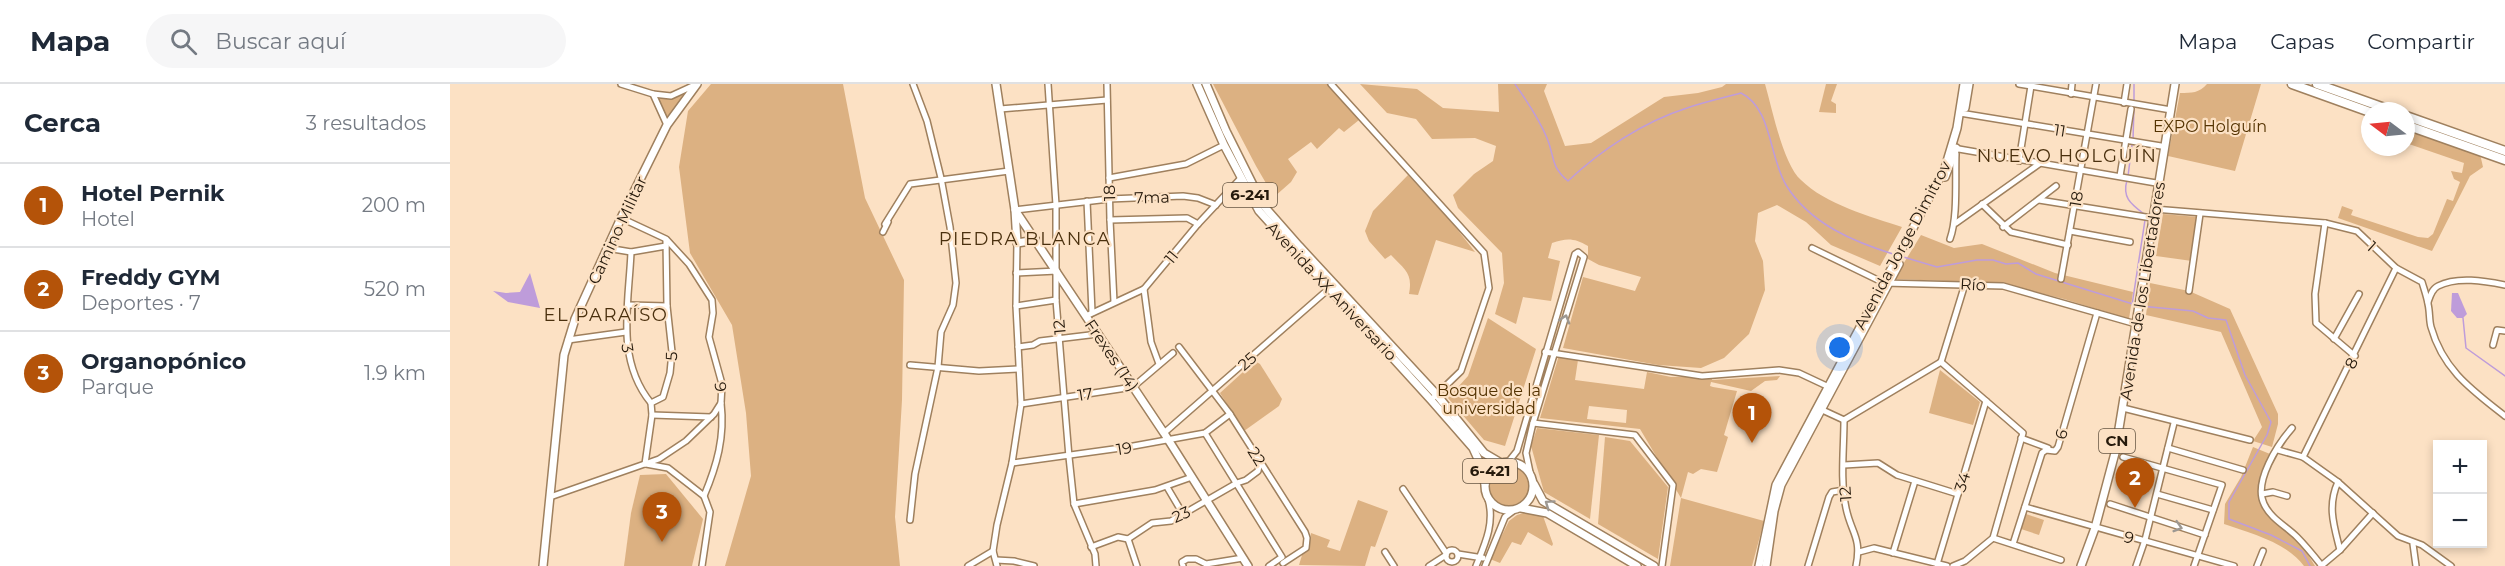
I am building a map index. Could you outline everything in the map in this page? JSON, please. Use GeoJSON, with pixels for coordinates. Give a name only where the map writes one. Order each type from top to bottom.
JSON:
{"type":"FeatureCollection","features":[{"type":"Feature","properties":{"kind":"highway"},"geometry":{"type":"LineString","coordinates":[[2294,84],[2361,109]]}},
{"type":"Feature","properties":{"kind":"highway"},"geometry":{"type":"LineString","coordinates":[[2317,84],[2368,102]]}},
{"type":"Feature","properties":{"kind":"highway"},"geometry":{"type":"LineString","coordinates":[[2415,119],[2505,151]]}},
{"type":"Feature","properties":{"kind":"highway"},"geometry":{"type":"LineString","coordinates":[[2415,127],[2505,160]]}},
{"type":"Feature","properties":{"kind":"main road","name":"Camino Militar"},"geometry":{"type":"LineString","coordinates":[[543,566],[562,369],[568,340],[621,218],[667,125],[697,84]]}},
{"type":"Feature","properties":{"kind":"main road"},"geometry":{"type":"LineString","coordinates":[[996,84],[1015,210],[1017,243],[1036,240]]}},
{"type":"Feature","properties":{"kind":"main road","name":"Avenida XX Aniversario"},"geometry":{"type":"LineString","coordinates":[[1200,84],[1263,205],[1332,286]]}},
{"type":"Feature","properties":{"kind":"main road","name":"Avenida XX Aniversario"},"geometry":{"type":"LineString","coordinates":[[1200,84],[1224,145],[1259,211],[1332,286],[1484,453],[1525,467],[1543,501],[1654,566]]}},
{"type":"Feature","properties":{"kind":"main road","name":"Avenida Jorge Dimitrov"},"geometry":{"type":"LineString","coordinates":[[1962,113],[1964,84]]}},
{"type":"Feature","properties":{"kind":"main road","name":"Avenida Jorge Dimitrov"},"geometry":{"type":"LineString","coordinates":[[1760,566],[1773,492],[1949,169],[1970,84]]}},
{"type":"Feature","properties":{"kind":"main road","name":"Avenida de los Libertadores"},"geometry":{"type":"LineString","coordinates":[[2082,565],[2095,528],[2115,453],[2175,84]]}},
{"type":"Feature","properties":{"kind":"main road","name":"Frexes (14)"},"geometry":{"type":"LineString","coordinates":[[1015,210],[1089,314],[1098,334],[1167,437],[1248,566]]}},
{"type":"Feature","properties":{"kind":"main road","name":"Avenida XX Aniversario"},"geometry":{"type":"LineString","coordinates":[[1434,397],[1479,459],[1488,499]]}},
{"type":"Feature","properties":{"kind":"main road","name":"Avenida Jorge Dimitrov"},"geometry":{"type":"LineString","coordinates":[[1766,566],[1778,495],[1819,408]]}},
{"type":"Feature","properties":{"kind":"main road","name":"6-421"},"geometry":{"type":"LineString","coordinates":[[1485,484],[1487,475],[1493,468],[1505,462]]}},
{"type":"Feature","properties":{"kind":"main road","name":"6-421"},"geometry":{"type":"LineString","coordinates":[[1521,508],[1533,493],[1533,480]]}},
{"type":"Feature","properties":{"kind":"main road","name":"6-421"},"geometry":{"type":"LineString","coordinates":[[1488,499],[1499,509],[1513,510]]}},
{"type":"Feature","properties":{"kind":"main road"},"geometry":{"type":"LineString","coordinates":[[1513,510],[1521,508],[1547,513],[1637,566]]}},
{"type":"Feature","properties":{"kind":"street"},"geometry":{"type":"LineString","coordinates":[[621,84],[653,94],[671,96],[697,84]]}},
{"type":"Feature","properties":{"kind":"street"},"geometry":{"type":"LineString","coordinates":[[910,520],[917,461],[938,368],[941,332],[953,305],[956,283],[950,227],[941,178],[930,129],[914,84]]}},
{"type":"Feature","properties":{"kind":"street","name":"12"},"geometry":{"type":"LineString","coordinates":[[1048,84],[1056,204],[1056,300],[1068,457],[1074,504],[1090,548],[1095,554],[1096,566]]}},
{"type":"Feature","properties":{"kind":"street","name":"18"},"geometry":{"type":"LineString","coordinates":[[1107,84],[1108,178],[1114,302]]}},
{"type":"Feature","properties":{"kind":"street"},"geometry":{"type":"LineString","coordinates":[[1331,84],[1484,253],[1489,288],[1461,371],[1434,397]]}},
{"type":"Feature","properties":{"kind":"street"},"geometry":{"type":"LineString","coordinates":[[2019,84],[2171,110]]}},
{"type":"Feature","properties":{"kind":"street"},"geometry":{"type":"LineString","coordinates":[[2071,94],[2072,84]]}},
{"type":"Feature","properties":{"kind":"street","name":"18"},"geometry":{"type":"LineString","coordinates":[[2061,279],[2096,84]]}},
{"type":"Feature","properties":{"kind":"street"},"geometry":{"type":"LineString","coordinates":[[2124,103],[2127,84]]}},
{"type":"Feature","properties":{"kind":"street"},"geometry":{"type":"LineString","coordinates":[[2019,161],[2031,85]]}},
{"type":"Feature","properties":{"kind":"street"},"geometry":{"type":"LineString","coordinates":[[653,94],[667,125]]}},
{"type":"Feature","properties":{"kind":"street"},"geometry":{"type":"LineString","coordinates":[[1000,109],[1107,100]]}},
{"type":"Feature","properties":{"kind":"street"},"geometry":{"type":"LineString","coordinates":[[2120,177],[2132,109]]}},
{"type":"Feature","properties":{"kind":"street","name":"11"},"geometry":{"type":"LineString","coordinates":[[1962,113],[2161,146]]}},
{"type":"Feature","properties":{"kind":"street"},"geometry":{"type":"LineString","coordinates":[[1108,178],[1186,164],[1224,145]]}},
{"type":"Feature","properties":{"kind":"street"},"geometry":{"type":"LineString","coordinates":[[1950,239],[1956,223],[1954,148],[2156,183]]}},
{"type":"Feature","properties":{"kind":"street"},"geometry":{"type":"LineString","coordinates":[[1956,223],[2038,164]]}},
{"type":"Feature","properties":{"kind":"street"},"geometry":{"type":"LineString","coordinates":[[885,224],[910,184],[941,178],[1009,171]]}},
{"type":"Feature","properties":{"kind":"street","name":"11"},"geometry":{"type":"LineString","coordinates":[[1089,314],[1144,289],[1198,224],[1241,178]]}},
{"type":"Feature","properties":{"kind":"street"},"geometry":{"type":"LineString","coordinates":[[882,232],[910,184]]}},
{"type":"Feature","properties":{"kind":"street"},"geometry":{"type":"LineString","coordinates":[[2003,227],[2056,186]]}},
{"type":"Feature","properties":{"kind":"street","name":"7ma"},"geometry":{"type":"LineString","coordinates":[[1015,210],[1109,199],[1183,196],[1198,198],[1216,205]]}},
{"type":"Feature","properties":{"kind":"street"},"geometry":{"type":"LineString","coordinates":[[2039,200],[2152,218]]}},
{"type":"Feature","properties":{"kind":"street"},"geometry":{"type":"LineString","coordinates":[[1087,201],[1089,314]]}},
{"type":"Feature","properties":{"kind":"street"},"geometry":{"type":"LineString","coordinates":[[1982,204],[2003,227],[2013,233],[2068,245]]}},
{"type":"Feature","properties":{"kind":"street","name":"1"},"geometry":{"type":"LineString","coordinates":[[2154,209],[2325,224],[2357,231],[2396,268],[2422,282],[2428,302],[2430,325],[2437,345],[2449,365],[2463,383],[2505,416]]}},
{"type":"Feature","properties":{"kind":"street"},"geometry":{"type":"LineString","coordinates":[[2189,291],[2200,214]]}},
{"type":"Feature","properties":{"kind":"street","name":"6"},"geometry":{"type":"LineString","coordinates":[[550,497],[659,459],[686,441],[711,417],[721,403],[722,384],[709,337],[713,313],[711,300],[689,264],[666,238],[621,218]]}},
{"type":"Feature","properties":{"kind":"street"},"geometry":{"type":"LineString","coordinates":[[1110,220],[1187,218],[1198,224]]}},
{"type":"Feature","properties":{"kind":"street"},"geometry":{"type":"LineString","coordinates":[[2325,224],[2315,294],[2316,323],[2355,356]]}},
{"type":"Feature","properties":{"kind":"street"},"geometry":{"type":"LineString","coordinates":[[2070,231],[2130,242]]}},
{"type":"Feature","properties":{"kind":"street","name":"5"},"geometry":{"type":"LineString","coordinates":[[651,403],[663,397],[670,373],[672,352],[666,306],[666,238]]}},
{"type":"Feature","properties":{"kind":"street"},"geometry":{"type":"LineString","coordinates":[[1017,243],[1016,306],[1021,404],[1012,463],[993,551],[997,563],[1014,561],[1034,566]]}},
{"type":"Feature","properties":{"kind":"street"},"geometry":{"type":"LineString","coordinates":[[608,248],[631,252],[666,246]]}},
{"type":"Feature","properties":{"kind":"street","name":"Río"},"geometry":{"type":"LineString","coordinates":[[1812,248],[1886,283],[2008,287],[2136,324]]}},
{"type":"Feature","properties":{"kind":"street","name":"3"},"geometry":{"type":"LineString","coordinates":[[631,252],[626,332],[629,359],[643,393],[651,403]]}},
{"type":"Feature","properties":{"kind":"street"},"geometry":{"type":"LineString","coordinates":[[1505,462],[1517,451],[1575,254],[1578,252],[1584,256],[1526,453],[1533,480]]}},
{"type":"Feature","properties":{"kind":"street","name":"8"},"geometry":{"type":"LineString","coordinates":[[2303,457],[2355,356],[2396,268]]}},
{"type":"Feature","properties":{"kind":"street"},"geometry":{"type":"LineString","coordinates":[[1016,273],[1057,271]]}},
{"type":"Feature","properties":{"kind":"street"},"geometry":{"type":"LineString","coordinates":[[2428,302],[2432,291],[2437,286],[2460,281],[2485,280],[2505,285]]}},
{"type":"Feature","properties":{"kind":"street"},"geometry":{"type":"LineString","coordinates":[[1819,408],[1844,420],[1941,362],[1965,284]]}},
{"type":"Feature","properties":{"kind":"street","name":"25"},"geometry":{"type":"LineString","coordinates":[[1167,437],[1214,391],[1332,286]]}},
{"type":"Feature","properties":{"kind":"street"},"geometry":{"type":"LineString","coordinates":[[1144,289],[1151,342],[1159,364]]}},
{"type":"Feature","properties":{"kind":"street"},"geometry":{"type":"LineString","coordinates":[[2334,339],[2359,294]]}},
{"type":"Feature","properties":{"kind":"street"},"geometry":{"type":"LineString","coordinates":[[1016,306],[1056,300]]}},
{"type":"Feature","properties":{"kind":"street"},"geometry":{"type":"LineString","coordinates":[[629,305],[666,306]]}},
{"type":"Feature","properties":{"kind":"street","name":"6"},"geometry":{"type":"LineString","coordinates":[[2013,544],[2042,453],[2046,450],[2055,451],[2097,313]]}},
{"type":"Feature","properties":{"kind":"street"},"geometry":{"type":"LineString","coordinates":[[2493,345],[2497,330],[2505,331]]}},
{"type":"Feature","properties":{"kind":"street"},"geometry":{"type":"LineString","coordinates":[[568,340],[626,332]]}},
{"type":"Feature","properties":{"kind":"street"},"geometry":{"type":"LineString","coordinates":[[1018,347],[1098,334]]}},
{"type":"Feature","properties":{"kind":"street","name":"22"},"geometry":{"type":"LineString","coordinates":[[1179,346],[1230,414],[1308,538],[1306,548],[1283,560]]}},
{"type":"Feature","properties":{"kind":"street"},"geometry":{"type":"LineString","coordinates":[[1545,352],[1702,376],[1779,369],[1799,373],[1830,388]]}},
{"type":"Feature","properties":{"kind":"street"},"geometry":{"type":"LineString","coordinates":[[1133,387],[1173,353]]}},
{"type":"Feature","properties":{"kind":"street"},"geometry":{"type":"LineString","coordinates":[[1941,362],[1986,400],[2022,436],[2055,451]]}},
{"type":"Feature","properties":{"kind":"street"},"geometry":{"type":"LineString","coordinates":[[910,365],[979,371],[1019,369]]}},
{"type":"Feature","properties":{"kind":"street","name":"17"},"geometry":{"type":"LineString","coordinates":[[1021,404],[1133,387]]}},
{"type":"Feature","properties":{"kind":"street","name":"34"},"geometry":{"type":"LineString","coordinates":[[1937,564],[1986,400]]}},
{"type":"Feature","properties":{"kind":"street"},"geometry":{"type":"LineString","coordinates":[[651,403],[652,415],[645,464],[668,468],[704,496],[710,512],[702,566]]}},
{"type":"Feature","properties":{"kind":"street"},"geometry":{"type":"LineString","coordinates":[[704,496],[718,460],[724,424],[721,403]]}},
{"type":"Feature","properties":{"kind":"street"},"geometry":{"type":"LineString","coordinates":[[2123,408],[2174,423],[2250,440]]}},
{"type":"Feature","properties":{"kind":"street","name":"19"},"geometry":{"type":"LineString","coordinates":[[1012,463],[1068,457],[1167,437],[1205,433],[1230,414]]}},
{"type":"Feature","properties":{"kind":"street"},"geometry":{"type":"LineString","coordinates":[[652,415],[711,417]]}},
{"type":"Feature","properties":{"kind":"street","name":"12"},"geometry":{"type":"LineString","coordinates":[[1844,420],[1844,490],[1846,510],[1854,529],[1859,552],[1856,566]]}},
{"type":"Feature","properties":{"kind":"street"},"geometry":{"type":"LineString","coordinates":[[1525,421],[1635,435],[1673,485],[1662,566]]}},
{"type":"Feature","properties":{"kind":"street"},"geometry":{"type":"LineString","coordinates":[[2136,566],[2145,542],[2174,423]]}},
{"type":"Feature","properties":{"kind":"street"},"geometry":{"type":"LineString","coordinates":[[2292,429],[2278,450],[2273,453],[2264,480],[2262,494],[2264,504],[2270,513],[2296,536],[2321,566],[2340,550],[2373,513]]}},
{"type":"Feature","properties":{"kind":"street"},"geometry":{"type":"LineString","coordinates":[[1205,433],[1283,560],[1269,566]]}},
{"type":"Feature","properties":{"kind":"street"},"geometry":{"type":"LineString","coordinates":[[1953,566],[1965,561],[1993,538],[2022,436]]}},
{"type":"Feature","properties":{"kind":"street"},"geometry":{"type":"LineString","coordinates":[[2168,448],[2243,470]]}},
{"type":"Feature","properties":{"kind":"street"},"geometry":{"type":"LineString","coordinates":[[2278,450],[2303,457],[2338,482],[2398,536],[2413,544],[2422,545],[2451,566]]}},
{"type":"Feature","properties":{"kind":"street"},"geometry":{"type":"LineString","coordinates":[[2123,457],[2222,485],[2194,566]]}},
{"type":"Feature","properties":{"kind":"street","name":"23"},"geometry":{"type":"LineString","coordinates":[[1090,548],[1118,537],[1128,538],[1152,523],[1171,521],[1246,480],[1258,471],[1260,461]]}},
{"type":"Feature","properties":{"kind":"street"},"geometry":{"type":"LineString","coordinates":[[1844,465],[1878,463],[1897,475],[1958,494]]}},
{"type":"Feature","properties":{"kind":"street"},"geometry":{"type":"LineString","coordinates":[[1074,504],[1167,487],[1192,477]]}},
{"type":"Feature","properties":{"kind":"street"},"geometry":{"type":"LineString","coordinates":[[1893,553],[1915,481]]}},
{"type":"Feature","properties":{"kind":"street"},"geometry":{"type":"LineString","coordinates":[[2338,482],[2332,500],[2331,516],[2340,550]]}},
{"type":"Feature","properties":{"kind":"street"},"geometry":{"type":"LineString","coordinates":[[1167,487],[1183,514]]}},
{"type":"Feature","properties":{"kind":"street"},"geometry":{"type":"LineString","coordinates":[[1403,489],[1451,562],[1456,560],[1458,554]]}},
{"type":"Feature","properties":{"kind":"street"},"geometry":{"type":"LineString","coordinates":[[1808,566],[1828,497],[1832,492],[1844,490]]}},
{"type":"Feature","properties":{"kind":"street"},"geometry":{"type":"LineString","coordinates":[[2262,494],[2273,492],[2287,496]]}},
{"type":"Feature","properties":{"kind":"street"},"geometry":{"type":"LineString","coordinates":[[2157,494],[2213,510]]}},
{"type":"Feature","properties":{"kind":"street","name":"Avenida XX Aniversario"},"geometry":{"type":"LineString","coordinates":[[1476,566],[1491,525],[1488,499]]}},
{"type":"Feature","properties":{"kind":"street"},"geometry":{"type":"LineString","coordinates":[[2110,504],[2205,535]]}},
{"type":"Feature","properties":{"kind":"street","name":"9"},"geometry":{"type":"LineString","coordinates":[[2025,507],[2231,566]]}},
{"type":"Feature","properties":{"kind":"street"},"geometry":{"type":"LineString","coordinates":[[1429,566],[1453,549],[1458,554],[1480,556],[1486,563],[1505,516],[1513,510]]}},
{"type":"Feature","properties":{"kind":"street"},"geometry":{"type":"LineString","coordinates":[[1128,538],[1137,566]]}},
{"type":"Feature","properties":{"kind":"street"},"geometry":{"type":"LineString","coordinates":[[1993,538],[2061,560]]}},
{"type":"Feature","properties":{"kind":"street"},"geometry":{"type":"LineString","coordinates":[[2413,544],[2416,566]]}},
{"type":"Feature","properties":{"kind":"street"},"geometry":{"type":"LineString","coordinates":[[1859,552],[1874,548],[1947,566]]}},
{"type":"Feature","properties":{"kind":"street"},"geometry":{"type":"LineString","coordinates":[[968,566],[993,551]]}},
{"type":"Feature","properties":{"kind":"street"},"geometry":{"type":"LineString","coordinates":[[2257,566],[2263,551]]}},
{"type":"Feature","properties":{"kind":"street"},"geometry":{"type":"LineString","coordinates":[[1385,552],[1394,566]]}},
{"type":"Feature","properties":{"kind":"street"},"geometry":{"type":"LineString","coordinates":[[1183,564],[1187,559],[1196,559],[1209,564],[1243,558]]}},
{"type":"Feature","properties":{"kind":"street"},"geometry":{"type":"LineString","coordinates":[[1965,561],[1972,566]]}},
{"type":"Feature","properties":{"kind":"green space"},"geometry":{"type":"Polygon","coordinates":[[[711,84],[843,84],[865,198],[904,280],[902,400],[895,517],[900,566],[725,566],[751,476],[746,413],[732,325],[690,253],[679,167],[688,111],[711,84]]]}},
{"type":"Feature","properties":{"kind":"green space"},"geometry":{"type":"Polygon","coordinates":[[[1213,84],[1329,84],[1359,120],[1344,132],[1339,128],[1317,149],[1311,142],[1288,159],[1297,172],[1291,182],[1274,197],[1213,84]]]}},
{"type":"Feature","properties":{"kind":"green space"},"geometry":{"type":"Polygon","coordinates":[[[1360,84],[1417,89],[1443,108],[1499,112],[1498,84],[1547,84],[1544,91],[1565,146],[1591,143],[1664,97],[1698,93],[1726,84],[1765,84],[1784,149],[1789,162],[1801,180],[1835,203],[1902,227],[1880,266],[1831,245],[1806,222],[1777,205],[1758,213],[1755,241],[1763,261],[1765,290],[1749,334],[1724,358],[1701,368],[1658,365],[1563,348],[1583,277],[1635,291],[1641,277],[1599,265],[1588,259],[1588,246],[1579,241],[1557,241],[1552,243],[1548,258],[1560,261],[1551,301],[1523,297],[1516,324],[1495,314],[1504,283],[1502,253],[1458,208],[1453,195],[1474,174],[1493,161],[1496,146],[1475,138],[1432,139],[1416,119],[1387,113],[1360,84]]]}},
{"type":"Feature","properties":{"kind":"green space"},"geometry":{"type":"Polygon","coordinates":[[[1826,84],[1837,84],[1831,101],[1836,104],[1836,113],[1819,112],[1826,84]]]}},
{"type":"Feature","properties":{"kind":"green space","name":"EXPO Holguín"},"geometry":{"type":"Polygon","coordinates":[[[2207,84],[2261,84],[2235,171],[2168,156],[2180,93],[2195,92],[2207,84]]]}},
{"type":"Feature","properties":{"kind":"green space"},"geometry":{"type":"Polygon","coordinates":[[[690,88],[667,119],[658,98],[670,99],[690,88]]]}},
{"type":"Feature","properties":{"kind":"green space"},"geometry":{"type":"Polygon","coordinates":[[[2415,131],[2480,154],[2483,167],[2470,176],[2432,251],[2338,218],[2342,206],[2353,210],[2351,215],[2418,237],[2428,238],[2433,234],[2447,199],[2453,201],[2460,182],[2454,179],[2451,171],[2462,173],[2464,163],[2415,146],[2415,131]]]}},
{"type":"Feature","properties":{"kind":"green space"},"geometry":{"type":"Polygon","coordinates":[[[1408,175],[1475,252],[1436,240],[1418,295],[1409,294],[1410,281],[1404,268],[1391,255],[1385,259],[1369,241],[1365,231],[1373,211],[1408,175]]]}},
{"type":"Feature","properties":{"kind":"green space"},"geometry":{"type":"Polygon","coordinates":[[[2163,214],[2198,217],[2192,261],[2156,256],[2163,214]]]}},
{"type":"Feature","properties":{"kind":"green space"},"geometry":{"type":"Polygon","coordinates":[[[1921,235],[1954,248],[1982,244],[2055,273],[2133,292],[2129,319],[2000,283],[1894,279],[1921,235]]]}},
{"type":"Feature","properties":{"kind":"green space"},"geometry":{"type":"Polygon","coordinates":[[[2150,283],[2189,291],[2230,309],[2278,414],[2272,447],[2253,441],[2262,427],[2221,332],[2146,315],[2150,283]]]}},
{"type":"Feature","properties":{"kind":"green space","name":"Bosque de la universidad"},"geometry":{"type":"Polygon","coordinates":[[[1488,318],[1536,349],[1505,446],[1484,440],[1448,398],[1468,376],[1488,318]]]}},
{"type":"Feature","properties":{"kind":"green space"},"geometry":{"type":"Polygon","coordinates":[[[1560,352],[1578,360],[1575,380],[1644,389],[1647,372],[1671,377],[1712,376],[1712,380],[1780,376],[1777,380],[1765,381],[1751,391],[1711,382],[1710,386],[1737,391],[1724,435],[1728,437],[1717,472],[1701,469],[1693,474],[1688,472],[1681,498],[1640,429],[1540,418],[1560,352]],[[1589,406],[1587,419],[1626,423],[1627,410],[1589,406]]]}},
{"type":"Feature","properties":{"kind":"green space"},"geometry":{"type":"Polygon","coordinates":[[[1255,361],[1260,364],[1282,399],[1279,406],[1244,431],[1220,393],[1255,361]]]}},
{"type":"Feature","properties":{"kind":"green space"},"geometry":{"type":"Polygon","coordinates":[[[1940,370],[1980,402],[1973,425],[1929,413],[1940,370]]]}},
{"type":"Feature","properties":{"kind":"green space"},"geometry":{"type":"Polygon","coordinates":[[[1537,428],[1599,435],[1590,519],[1544,492],[1531,446],[1537,428]]]}},
{"type":"Feature","properties":{"kind":"green space"},"geometry":{"type":"Polygon","coordinates":[[[1605,437],[1630,441],[1668,487],[1658,559],[1598,524],[1605,437]]]}},
{"type":"Feature","properties":{"kind":"green space"},"geometry":{"type":"Polygon","coordinates":[[[2253,447],[2270,454],[2259,490],[2260,504],[2272,520],[2301,543],[2315,566],[2304,566],[2279,545],[2224,524],[2225,504],[2241,477],[2253,447]]]}},
{"type":"Feature","properties":{"kind":"green space"},"geometry":{"type":"Polygon","coordinates":[[[1508,466],[1523,472],[1529,487],[1523,502],[1508,508],[1493,502],[1487,487],[1493,472],[1508,466]]]}},
{"type":"Feature","properties":{"kind":"green space"},"geometry":{"type":"Polygon","coordinates":[[[666,474],[703,519],[692,566],[624,566],[631,513],[640,475],[666,474]]]}},
{"type":"Feature","properties":{"kind":"green space"},"geometry":{"type":"Polygon","coordinates":[[[1681,498],[1764,521],[1752,566],[1670,566],[1681,498]]]}},
{"type":"Feature","properties":{"kind":"green space"},"geometry":{"type":"Polygon","coordinates":[[[1358,500],[1388,511],[1375,547],[1371,546],[1365,566],[1299,565],[1303,552],[1309,548],[1311,533],[1330,540],[1327,547],[1340,551],[1358,500]]]}},
{"type":"Feature","properties":{"kind":"green space"},"geometry":{"type":"Polygon","coordinates":[[[1530,511],[1543,516],[1552,546],[1528,532],[1521,545],[1512,542],[1500,563],[1490,559],[1509,521],[1517,515],[1530,511]]]}},
{"type":"Feature","properties":{"kind":"green space"},"geometry":{"type":"Polygon","coordinates":[[[2026,514],[2044,520],[2039,535],[2021,529],[2026,514]]]}},
{"type":"Feature","properties":{"kind":"shaded area"},"geometry":{"type":"Polygon","coordinates":[[[530,273],[540,308],[508,302],[493,291],[520,292],[530,273]]]}},
{"type":"Feature","properties":{"kind":"shaded area"},"geometry":{"type":"Polygon","coordinates":[[[2452,293],[2458,293],[2467,314],[2463,318],[2457,318],[2451,311],[2452,293]]]}},
{"type":"Feature","properties":{"kind":"waterway"},"geometry":{"type":"LineString","coordinates":[[1515,84],[1544,131],[1558,171],[1568,181],[1594,158],[1623,138],[1654,121],[1693,106],[1741,93],[1759,110],[1769,134],[1780,174],[1796,199],[1807,211],[1834,230],[1896,255]]}},
{"type":"Feature","properties":{"kind":"waterway"},"geometry":{"type":"LineString","coordinates":[[2134,84],[2134,101]]}},
{"type":"Feature","properties":{"kind":"waterway"},"geometry":{"type":"LineString","coordinates":[[2133,140],[2134,106]]}},
{"type":"Feature","properties":{"kind":"waterway"},"geometry":{"type":"LineString","coordinates":[[2128,176],[2132,145]]}},
{"type":"Feature","properties":{"kind":"waterway"},"geometry":{"type":"LineString","coordinates":[[2127,180],[2127,196],[2132,204],[2144,214]]}},
{"type":"Feature","properties":{"kind":"waterway"},"geometry":{"type":"LineString","coordinates":[[2132,305],[2145,220]]}},
{"type":"Feature","properties":{"kind":"waterway"},"geometry":{"type":"LineString","coordinates":[[1900,256],[1937,267],[1977,260],[1993,260],[2006,264],[2018,263],[2036,274],[2136,305]]}},
{"type":"Feature","properties":{"kind":"waterway"},"geometry":{"type":"LineString","coordinates":[[2140,306],[2193,311],[2208,318],[2226,320],[2245,375],[2271,422],[2267,435],[2229,502],[2229,519],[2271,535],[2302,551],[2310,566]]}},
{"type":"Feature","properties":{"kind":"waterway"},"geometry":{"type":"LineString","coordinates":[[2463,318],[2466,348],[2505,376]]}},
{"type":"Feature","properties":{"kind":"place","name":"Hotel Pernik"},"geometry":{"type":"Point","coordinates":[1752,443]}},
{"type":"Feature","properties":{"kind":"place","name":"Freddy GYM"},"geometry":{"type":"Point","coordinates":[2135,508]}},
{"type":"Feature","properties":{"kind":"place","name":"Organopónico"},"geometry":{"type":"Point","coordinates":[662,542]}},
{"type":"Feature","properties":{"kind":"district","name":"NUEVO HOLGUÍN"},"geometry":{"type":"Point","coordinates":[2067,156]}},
{"type":"Feature","properties":{"kind":"district","name":"PIEDRA BLANCA"},"geometry":{"type":"Point","coordinates":[1025,239]}},
{"type":"Feature","properties":{"kind":"district","name":"EL PARAÍSO"},"geometry":{"type":"Point","coordinates":[606,315]}}]}
